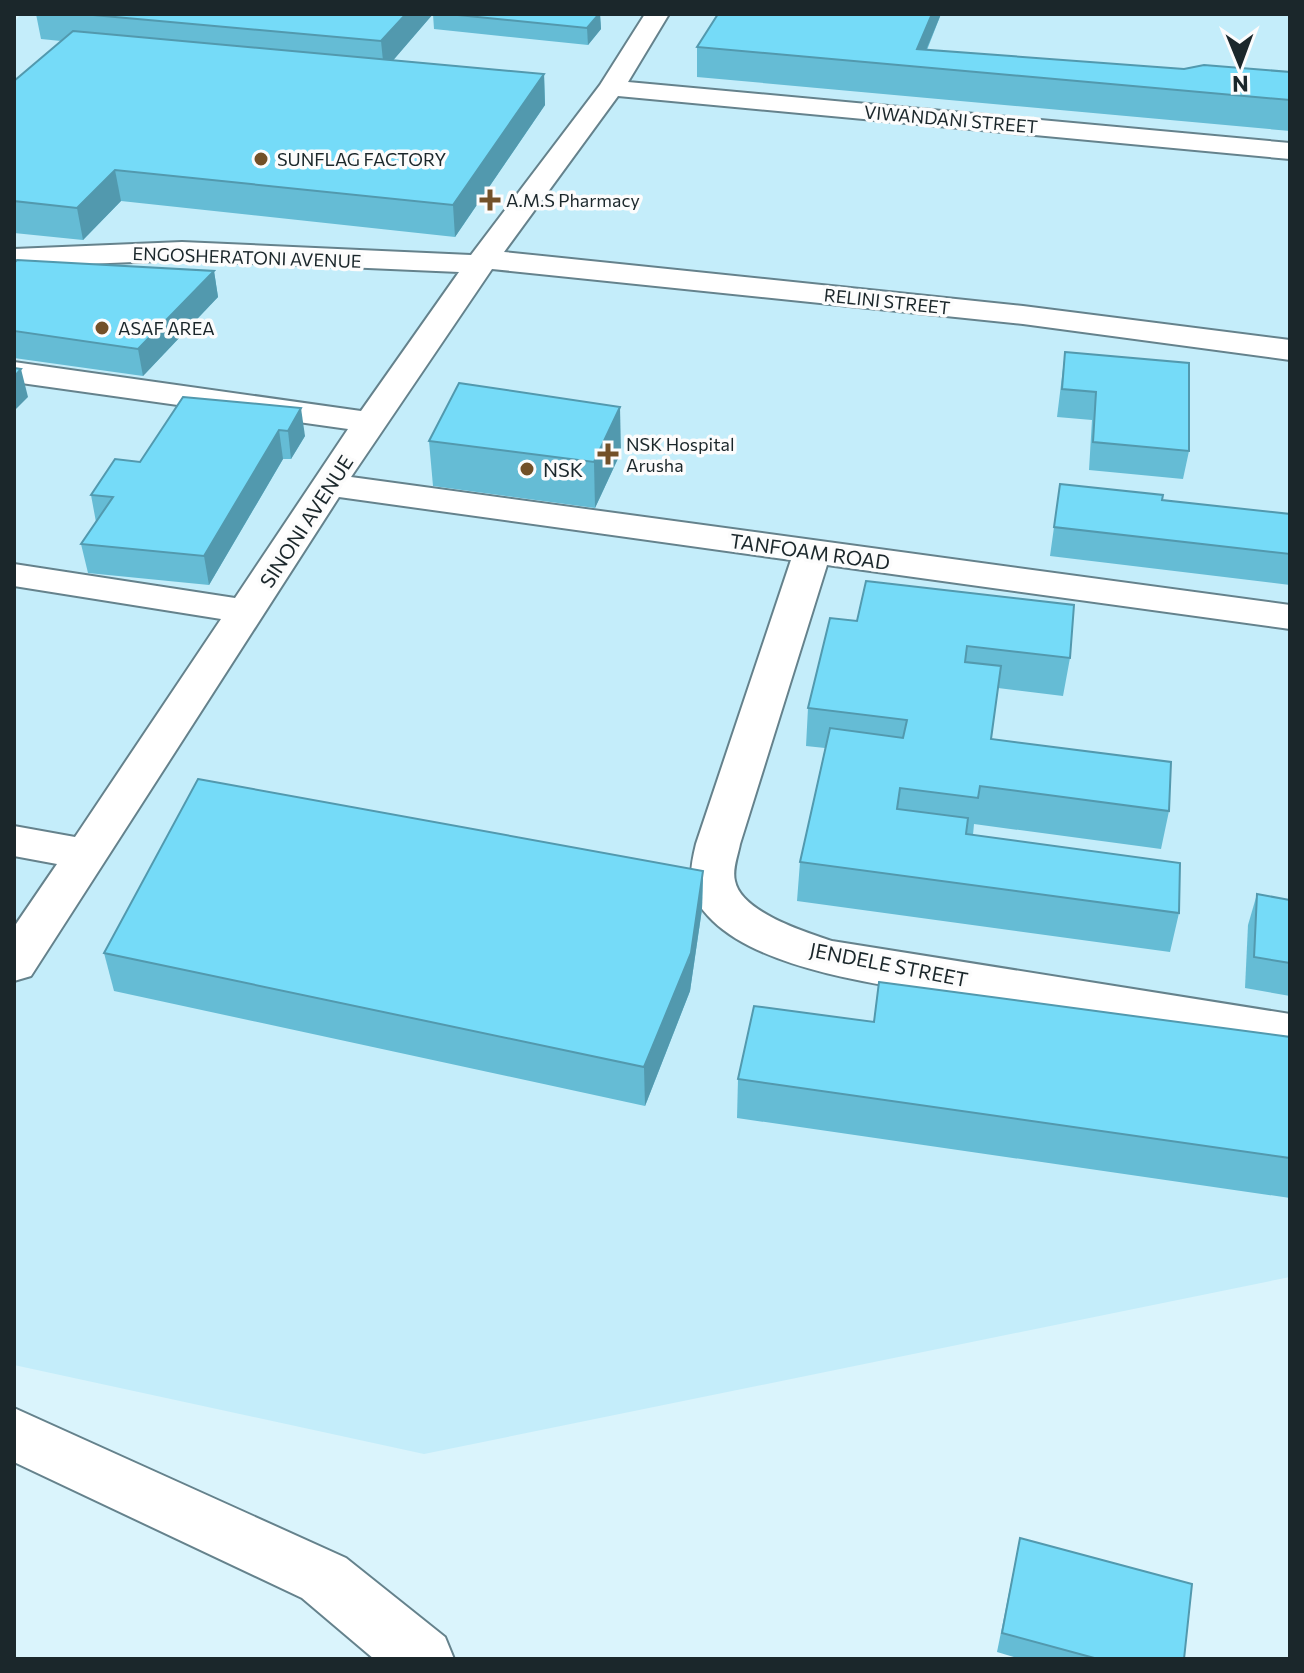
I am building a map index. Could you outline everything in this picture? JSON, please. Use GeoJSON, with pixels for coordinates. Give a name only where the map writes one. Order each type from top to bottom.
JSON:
{"type":"FeatureCollection","features":[{"type":"Feature","properties":{"kind":"street","name":"SINONI AVENUE"},"geometry":{"type":"LineString","coordinates":[[14,964],[370,422],[482,262],[611,88],[657,14]]}},
{"type":"Feature","properties":{"kind":"street","name":"VIWANDANI STREET"},"geometry":{"type":"LineString","coordinates":[[611,88],[1290,151]]}},
{"type":"Feature","properties":{"kind":"street","name":"ENGOSHERATONI AVENUE"},"geometry":{"type":"LineString","coordinates":[[14,258],[182,251],[482,262]]}},
{"type":"Feature","properties":{"kind":"street","name":"RELINI STREET"},"geometry":{"type":"LineString","coordinates":[[482,262],[1023,315],[1290,350]]}},
{"type":"Feature","properties":{"kind":"street"},"geometry":{"type":"LineString","coordinates":[[14,372],[370,422]]}},
{"type":"Feature","properties":{"kind":"street","name":"TANFOAM ROAD"},"geometry":{"type":"LineString","coordinates":[[329,485],[1290,617]]}},
{"type":"Feature","properties":{"kind":"street","name":"JENDELE STREET"},"geometry":{"type":"LineString","coordinates":[[812,552],[718,844],[712,881],[725,909],[774,938],[829,957],[1290,1032]]}},
{"type":"Feature","properties":{"kind":"street"},"geometry":{"type":"LineString","coordinates":[[14,575],[247,611]]}},
{"type":"Feature","properties":{"kind":"street"},"geometry":{"type":"LineString","coordinates":[[14,841],[87,854]]}},
{"type":"Feature","properties":{"kind":"street"},"geometry":{"type":"LineString","coordinates":[[14,1434],[324,1578],[422,1659]]}},
{"type":"Feature","properties":{"kind":"shaded area"},"geometry":{"type":"Polygon","coordinates":[[[21,14],[1290,14],[1290,1277],[424,1454],[14,1365],[14,22],[21,14]]]}},
{"type":"Feature","properties":{"kind":"building"},"geometry":{"type":"Polygon","coordinates":[[[82,14],[406,14],[381,41],[82,14]]]}},
{"type":"Feature","properties":{"kind":"building"},"geometry":{"type":"Polygon","coordinates":[[[448,14],[599,14],[587,28],[448,14]]]}},
{"type":"Feature","properties":{"kind":"building"},"geometry":{"type":"Polygon","coordinates":[[[718,14],[932,14],[917,49],[1184,69],[1204,65],[1290,72],[1290,100],[697,47],[718,14]]]}},
{"type":"Feature","properties":{"kind":"building","name":"SUNFLAG FACTORY"},"geometry":{"type":"Polygon","coordinates":[[[73,31],[544,74],[453,205],[115,170],[77,208],[14,201],[14,81],[73,31]]]}},
{"type":"Feature","properties":{"kind":"building"},"geometry":{"type":"Polygon","coordinates":[[[17,260],[214,271],[138,349],[14,331],[14,263],[17,260]]]}},
{"type":"Feature","properties":{"kind":"building"},"geometry":{"type":"Polygon","coordinates":[[[1065,352],[1189,363],[1189,451],[1093,442],[1096,392],[1062,389],[1065,352]]]}},
{"type":"Feature","properties":{"kind":"building"},"geometry":{"type":"Polygon","coordinates":[[[459,383],[620,407],[594,462],[429,441],[459,383]]]}},
{"type":"Feature","properties":{"kind":"building"},"geometry":{"type":"Polygon","coordinates":[[[183,397],[301,408],[288,431],[279,430],[204,556],[81,544],[113,497],[91,495],[115,459],[140,462],[183,397]]]}},
{"type":"Feature","properties":{"kind":"building"},"geometry":{"type":"Polygon","coordinates":[[[1060,484],[1163,495],[1162,500],[1290,514],[1290,554],[1054,527],[1060,484]]]}},
{"type":"Feature","properties":{"kind":"building"},"geometry":{"type":"Polygon","coordinates":[[[866,581],[1074,605],[1070,658],[967,646],[965,662],[1001,666],[991,739],[1171,762],[1169,811],[980,786],[978,798],[900,788],[897,809],[968,818],[966,834],[1180,863],[1179,913],[800,862],[830,728],[903,738],[907,720],[808,708],[830,618],[857,621],[866,581]]]}},
{"type":"Feature","properties":{"kind":"building"},"geometry":{"type":"Polygon","coordinates":[[[198,779],[703,871],[691,953],[644,1067],[104,953],[198,779]]]}},
{"type":"Feature","properties":{"kind":"building"},"geometry":{"type":"Polygon","coordinates":[[[1257,894],[1290,900],[1290,963],[1254,957],[1257,894]]]}},
{"type":"Feature","properties":{"kind":"building"},"geometry":{"type":"Polygon","coordinates":[[[879,982],[1290,1037],[1290,1158],[738,1079],[754,1006],[874,1022],[879,982]]]}},
{"type":"Feature","properties":{"kind":"building"},"geometry":{"type":"Polygon","coordinates":[[[1020,1538],[1192,1584],[1184,1659],[1098,1659],[1002,1633],[1020,1538]]]}},
{"type":"Feature","properties":{"kind":"place","name":"SUNFLAG FACTORY"},"geometry":{"type":"Point","coordinates":[261,159]}},
{"type":"Feature","properties":{"kind":"place","name":"A.M.S Pharmacy"},"geometry":{"type":"Point","coordinates":[490,200]}},
{"type":"Feature","properties":{"kind":"place","name":"ASAF AREA"},"geometry":{"type":"Point","coordinates":[102,328]}},
{"type":"Feature","properties":{"kind":"place","name":"NSK Hospital Arusha"},"geometry":{"type":"Point","coordinates":[608,454]}},
{"type":"Feature","properties":{"kind":"place","name":"NSK"},"geometry":{"type":"Point","coordinates":[527,469]}}]}
